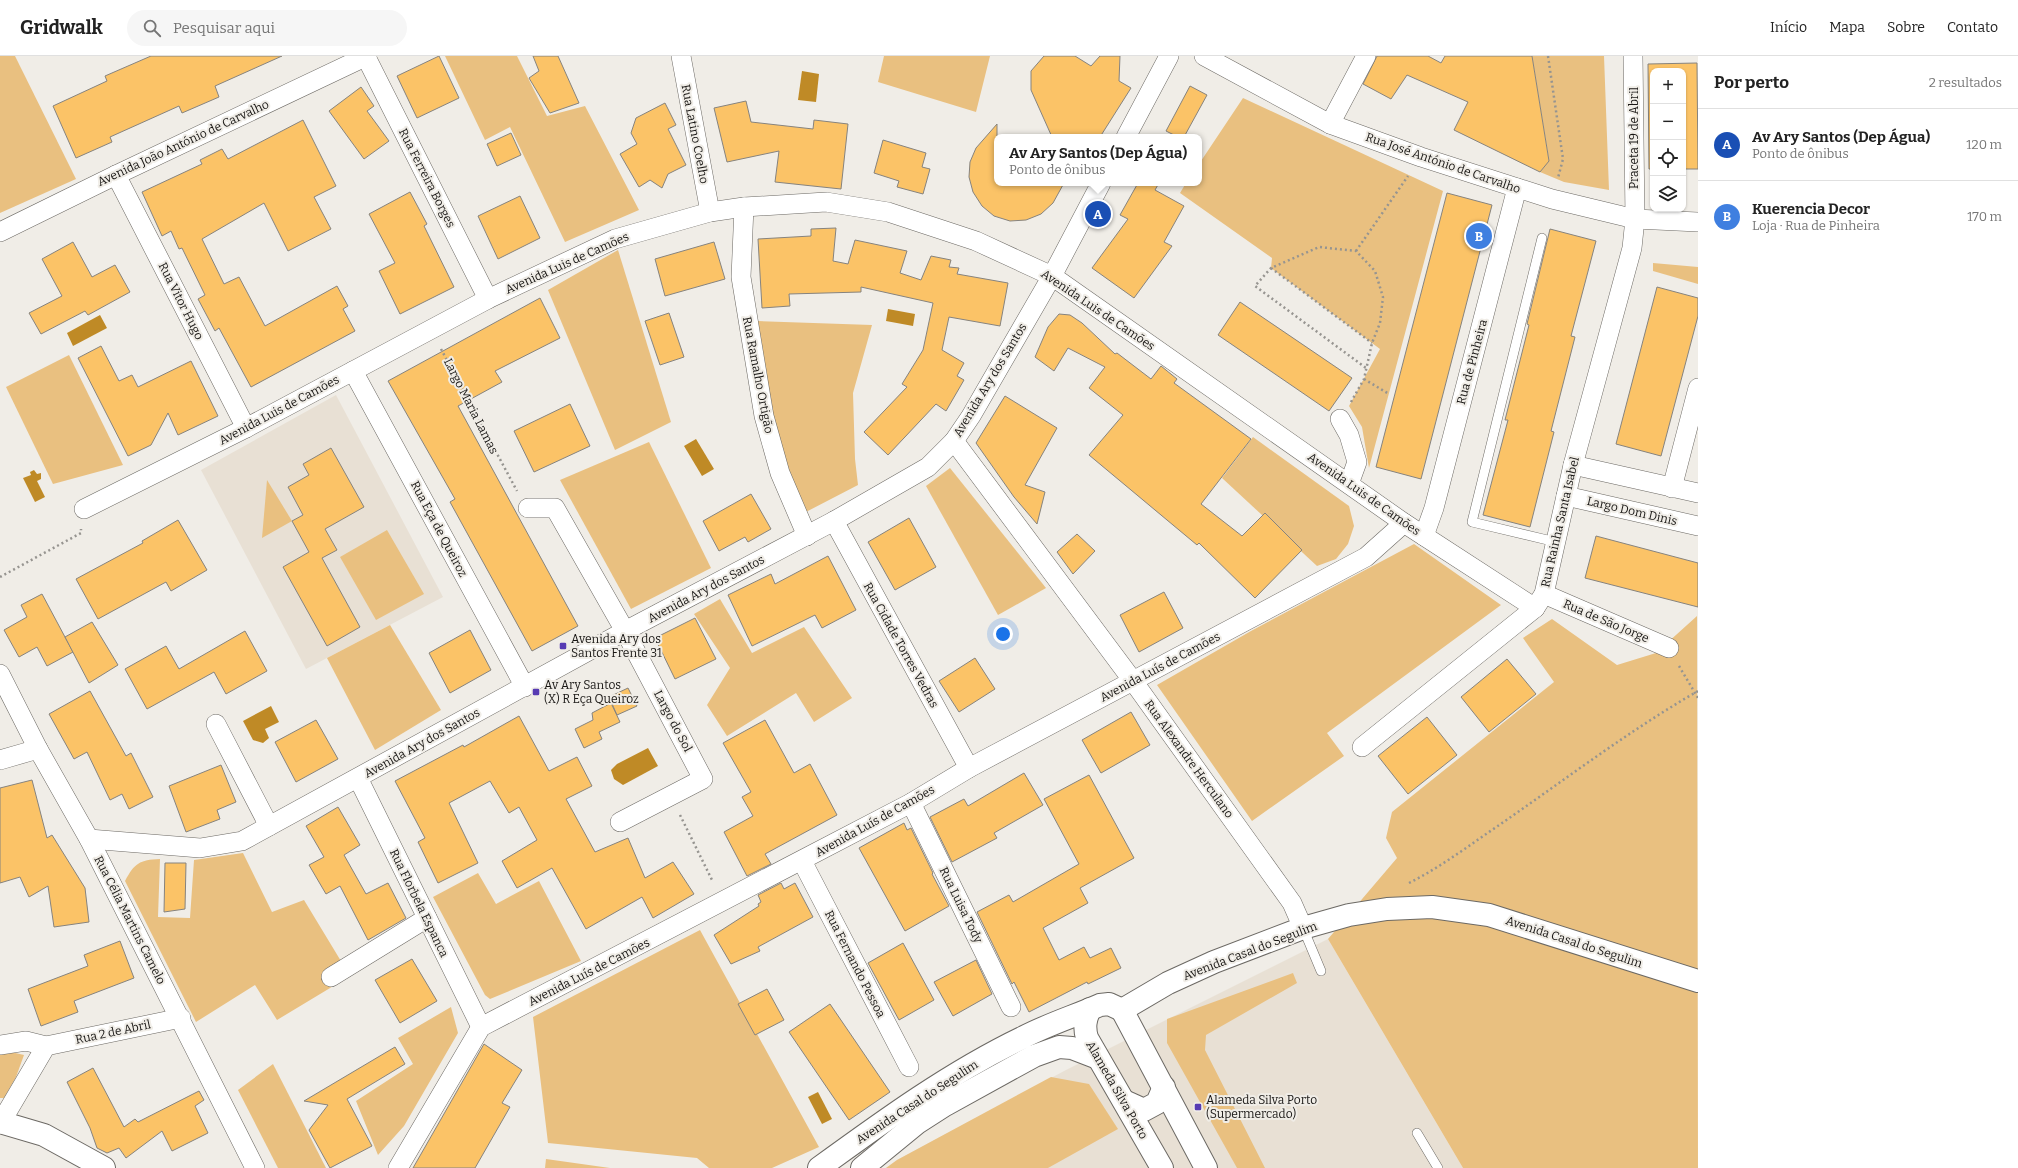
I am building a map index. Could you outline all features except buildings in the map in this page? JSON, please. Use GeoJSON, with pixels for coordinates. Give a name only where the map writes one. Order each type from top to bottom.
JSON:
{"type":"FeatureCollection","features":[{"type":"Feature","properties":{"kind":"street","name":"Avenida João António de Carvalho"},"geometry":{"type":"LineString","coordinates":[[0,232],[116,174],[367,56]]}},
{"type":"Feature","properties":{"kind":"street","name":"Rua Ferreira Borges"},"geometry":{"type":"LineString","coordinates":[[367,56],[488,299]]}},
{"type":"Feature","properties":{"kind":"street","name":"Rua Latino Coelho"},"geometry":{"type":"LineString","coordinates":[[681,56],[710,212]]}},
{"type":"Feature","properties":{"kind":"street"},"geometry":{"type":"LineString","coordinates":[[1128,134],[1169,56]]}},
{"type":"Feature","properties":{"kind":"street","name":"Rua José António de Carvalho"},"geometry":{"type":"LineString","coordinates":[[1204,56],[1330,124],[1421,157],[1517,188],[1635,219],[1698,222]]}},
{"type":"Feature","properties":{"kind":"street"},"geometry":{"type":"LineString","coordinates":[[1330,124],[1366,56]]}},
{"type":"Feature","properties":{"kind":"street","name":"Praceta 19 de Abril"},"geometry":{"type":"LineString","coordinates":[[1633,56],[1635,219]]}},
{"type":"Feature","properties":{"kind":"street","name":"Rua Vitor Hugo"},"geometry":{"type":"LineString","coordinates":[[116,174],[246,428]]}},
{"type":"Feature","properties":{"kind":"street","name":"Avenida Ary dos Santos"},"geometry":{"type":"LineString","coordinates":[[89,839],[200,848],[242,841],[625,631],[807,536],[928,467],[954,441],[971,416],[1052,276],[1099,186]]}},
{"type":"Feature","properties":{"kind":"street","name":"Rua de Pinheira"},"geometry":{"type":"LineString","coordinates":[[1424,536],[1434,508],[1517,188]]}},
{"type":"Feature","properties":{"kind":"street","name":"Avenida Luis de Camões"},"geometry":{"type":"LineString","coordinates":[[84,509],[246,428],[488,299],[616,240],[710,212],[744,207],[826,202],[888,212],[976,241],[1052,276],[1404,523],[1424,536],[1540,601]]}},
{"type":"Feature","properties":{"kind":"street","name":"Rua Ramalho Ortigão"},"geometry":{"type":"LineString","coordinates":[[744,207],[741,277],[764,416],[780,473],[807,536]]}},
{"type":"Feature","properties":{"kind":"street","name":"Rua Rainha Santa Isabel"},"geometry":{"type":"LineString","coordinates":[[1540,601],[1556,542],[1573,465],[1632,248],[1635,219]]}},
{"type":"Feature","properties":{"kind":"street","name":"Rua Eça de Queiroz"},"geometry":{"type":"LineString","coordinates":[[353,371],[525,687]]}},
{"type":"Feature","properties":{"kind":"street"},"geometry":{"type":"LineString","coordinates":[[1672,488],[1698,388]]}},
{"type":"Feature","properties":{"kind":"street"},"geometry":{"type":"LineString","coordinates":[[1340,419],[1349,435],[1357,462],[1349,484]]}},
{"type":"Feature","properties":{"kind":"street","name":"Rua Alexandre Herculano"},"geometry":{"type":"LineString","coordinates":[[954,441],[1133,681],[1292,902],[1303,928]]}},
{"type":"Feature","properties":{"kind":"street"},"geometry":{"type":"LineString","coordinates":[[1573,465],[1698,493]]}},
{"type":"Feature","properties":{"kind":"street","name":"Largo Dom Dinis"},"geometry":{"type":"LineString","coordinates":[[1566,496],[1698,526]]}},
{"type":"Feature","properties":{"kind":"street"},"geometry":{"type":"LineString","coordinates":[[528,508],[555,508],[625,631]]}},
{"type":"Feature","properties":{"kind":"street","name":"Rua Cidade Torres Vedras"},"geometry":{"type":"LineString","coordinates":[[834,521],[969,768]]}},
{"type":"Feature","properties":{"kind":"street","name":"Avenida Luís de Camões"},"geometry":{"type":"LineString","coordinates":[[481,1027],[802,861],[911,803],[969,768],[1366,557],[1404,523]]}},
{"type":"Feature","properties":{"kind":"street"},"geometry":{"type":"LineString","coordinates":[[1362,747],[1540,601]]}},
{"type":"Feature","properties":{"kind":"street","name":"Rua de São Jorge"},"geometry":{"type":"LineString","coordinates":[[1540,601],[1669,648]]}},
{"type":"Feature","properties":{"kind":"street","name":"Largo do Sol"},"geometry":{"type":"LineString","coordinates":[[620,822],[703,778],[625,631]]}},
{"type":"Feature","properties":{"kind":"street","name":"Rua Célia Martins Camelo"},"geometry":{"type":"LineString","coordinates":[[0,674],[38,749],[89,839],[181,1018],[255,1168]]}},
{"type":"Feature","properties":{"kind":"street"},"geometry":{"type":"LineString","coordinates":[[216,724],[269,826]]}},
{"type":"Feature","properties":{"kind":"street"},"geometry":{"type":"LineString","coordinates":[[0,760],[38,749]]}},
{"type":"Feature","properties":{"kind":"street","name":"Rua Florbela Espanca"},"geometry":{"type":"LineString","coordinates":[[358,778],[481,1027]]}},
{"type":"Feature","properties":{"kind":"street","name":"Rua Luisa Tody"},"geometry":{"type":"LineString","coordinates":[[911,803],[1011,1007]]}},
{"type":"Feature","properties":{"kind":"street","name":"Rua Fernando Pessoa"},"geometry":{"type":"LineString","coordinates":[[802,861],[909,1067]]}},
{"type":"Feature","properties":{"kind":"street","name":"Avenida Casal do Segulim"},"geometry":{"type":"LineString","coordinates":[[819,1168],[924,1094],[975,1062],[1025,1036],[1100,1005],[1109,1004],[1122,1010],[1168,983],[1214,962],[1303,928],[1349,916],[1387,909],[1432,907],[1489,915],[1698,982]]}},
{"type":"Feature","properties":{"kind":"street"},"geometry":{"type":"LineString","coordinates":[[331,977],[427,918]]}},
{"type":"Feature","properties":{"kind":"street","name":"Alameda Silva Porto"},"geometry":{"type":"LineString","coordinates":[[1090,1009],[1085,1019],[1084,1028],[1087,1038],[1162,1168]]}},
{"type":"Feature","properties":{"kind":"street"},"geometry":{"type":"LineString","coordinates":[[1122,1010],[1206,1168]]}},
{"type":"Feature","properties":{"kind":"street","name":"Rua 2 de Abril"},"geometry":{"type":"LineString","coordinates":[[0,1045],[26,1041],[46,1046],[181,1018]]}},
{"type":"Feature","properties":{"kind":"street"},"geometry":{"type":"LineString","coordinates":[[398,1168],[481,1027]]}},
{"type":"Feature","properties":{"kind":"street"},"geometry":{"type":"LineString","coordinates":[[46,1046],[0,1123],[44,1135],[104,1168]]}},
{"type":"Feature","properties":{"kind":"street","name":"Avenida Casal do Segulim"},"geometry":{"type":"LineString","coordinates":[[862,1168],[917,1123],[951,1102],[1034,1056],[1059,1047],[1072,1048],[1098,1058]]}},
{"type":"Feature","properties":{"kind":"street"},"geometry":{"type":"LineString","coordinates":[[1124,1101],[1144,1110],[1157,1103],[1164,1087]]}},
{"type":"Feature","properties":{"kind":"lane"},"geometry":{"type":"LineString","coordinates":[[1542,238],[1472,522],[1556,542]]}},
{"type":"Feature","properties":{"kind":"lane"},"geometry":{"type":"LineString","coordinates":[[1303,928],[1321,971]]}},
{"type":"Feature","properties":{"kind":"lane"},"geometry":{"type":"LineString","coordinates":[[1417,1133],[1438,1168]]}},
{"type":"Feature","properties":{"kind":"path"},"geometry":{"type":"LineString","coordinates":[[1548,56],[1563,159],[1552,198]]}},
{"type":"Feature","properties":{"kind":"path"},"geometry":{"type":"LineString","coordinates":[[1356,251],[1421,157]]}},
{"type":"Feature","properties":{"kind":"path"},"geometry":{"type":"LineString","coordinates":[[1366,368],[1255,286],[1271,268],[1319,247],[1356,251],[1375,271],[1383,297],[1380,323],[1372,343],[1364,379],[1389,394]]}},
{"type":"Feature","properties":{"kind":"path"},"geometry":{"type":"LineString","coordinates":[[1271,268],[1372,343]]}},
{"type":"Feature","properties":{"kind":"path","name":"Largo Maria Lamas"},"geometry":{"type":"LineString","coordinates":[[431,329],[511,483]]}},
{"type":"Feature","properties":{"kind":"path"},"geometry":{"type":"LineString","coordinates":[[0,577],[81,533],[84,509]]}},
{"type":"Feature","properties":{"kind":"path"},"geometry":{"type":"LineString","coordinates":[[1669,648],[1696,692],[1698,698]]}},
{"type":"Feature","properties":{"kind":"path"},"geometry":{"type":"LineString","coordinates":[[1404,886],[1426,875],[1508,819],[1600,753],[1696,692]]}},
{"type":"Feature","properties":{"kind":"path"},"geometry":{"type":"LineString","coordinates":[[670,796],[723,902]]}},
{"type":"Feature","properties":{"kind":"shaded area"},"geometry":{"type":"Polygon","coordinates":[[[0,56],[15,56],[76,179],[0,213],[0,56]]]}},
{"type":"Feature","properties":{"kind":"shaded area"},"geometry":{"type":"Polygon","coordinates":[[[445,56],[517,56],[547,116],[585,106],[639,210],[565,242],[510,127],[485,140],[445,56]]]}},
{"type":"Feature","properties":{"kind":"shaded area"},"geometry":{"type":"Polygon","coordinates":[[[884,56],[990,56],[976,112],[878,82],[884,56]]]}},
{"type":"Feature","properties":{"kind":"shaded area"},"geometry":{"type":"Polygon","coordinates":[[[1532,56],[1604,56],[1609,190],[1564,182],[1540,172],[1549,160],[1532,56]]]}},
{"type":"Feature","properties":{"kind":"shaded area"},"geometry":{"type":"Polygon","coordinates":[[[802,71],[819,74],[816,102],[798,100],[802,71]]]}},
{"type":"Feature","properties":{"kind":"shaded area"},"geometry":{"type":"Polygon","coordinates":[[[1243,98],[1443,191],[1369,468],[1362,427],[1349,406],[1380,349],[1271,268],[1272,258],[1180,193],[1184,186],[1202,186],[1202,160],[1243,98]]]}},
{"type":"Feature","properties":{"kind":"shaded area"},"geometry":{"type":"Polygon","coordinates":[[[618,250],[671,422],[615,450],[548,290],[618,250]]]}},
{"type":"Feature","properties":{"kind":"shaded area"},"geometry":{"type":"Polygon","coordinates":[[[1653,263],[1698,267],[1698,284],[1653,271],[1653,263]]]}},
{"type":"Feature","properties":{"kind":"shaded area"},"geometry":{"type":"Polygon","coordinates":[[[888,309],[915,314],[913,326],[886,321],[888,309]]]}},
{"type":"Feature","properties":{"kind":"shaded area"},"geometry":{"type":"Polygon","coordinates":[[[100,315],[107,328],[73,346],[67,333],[100,315]]]}},
{"type":"Feature","properties":{"kind":"shaded area"},"geometry":{"type":"Polygon","coordinates":[[[757,321],[872,325],[853,393],[855,459],[858,485],[804,513],[782,464],[757,321]]]}},
{"type":"Feature","properties":{"kind":"shaded area"},"geometry":{"type":"Polygon","coordinates":[[[69,355],[123,465],[53,484],[6,387],[69,355]]]}},
{"type":"Feature","properties":{"kind":"shaded area"},"geometry":{"type":"Polygon","coordinates":[[[336,395],[443,597],[306,669],[201,470],[336,395]]]}},
{"type":"Feature","properties":{"kind":"shaded area"},"geometry":{"type":"Polygon","coordinates":[[[1253,437],[1349,506],[1354,526],[1348,544],[1336,559],[1317,566],[1222,478],[1253,437]]]}},
{"type":"Feature","properties":{"kind":"shaded area"},"geometry":{"type":"Polygon","coordinates":[[[696,439],[714,469],[702,476],[684,446],[696,439]]]}},
{"type":"Feature","properties":{"kind":"shaded area"},"geometry":{"type":"Polygon","coordinates":[[[649,442],[711,568],[631,609],[560,480],[649,442]]]}},
{"type":"Feature","properties":{"kind":"shaded area"},"geometry":{"type":"Polygon","coordinates":[[[950,468],[1046,588],[998,615],[926,486],[950,468]]]}},
{"type":"Feature","properties":{"kind":"shaded area"},"geometry":{"type":"Polygon","coordinates":[[[34,470],[37,474],[41,473],[41,479],[37,481],[45,497],[35,502],[23,478],[31,475],[30,472],[34,470]]]}},
{"type":"Feature","properties":{"kind":"shaded area"},"geometry":{"type":"Polygon","coordinates":[[[267,480],[292,521],[262,538],[267,480]]]}},
{"type":"Feature","properties":{"kind":"shaded area"},"geometry":{"type":"Polygon","coordinates":[[[387,530],[424,594],[376,620],[340,557],[387,530]]]}},
{"type":"Feature","properties":{"kind":"shaded area"},"geometry":{"type":"Polygon","coordinates":[[[1414,544],[1501,605],[1327,733],[1344,756],[1252,821],[1157,685],[1251,631],[1414,544]]]}},
{"type":"Feature","properties":{"kind":"shaded area"},"geometry":{"type":"Polygon","coordinates":[[[720,599],[752,653],[804,627],[852,698],[814,722],[796,693],[727,736],[707,705],[730,668],[694,614],[720,599]]]}},
{"type":"Feature","properties":{"kind":"shaded area"},"geometry":{"type":"Polygon","coordinates":[[[1697,616],[1698,1168],[1463,1168],[1328,939],[1397,858],[1386,838],[1392,812],[1554,682],[1523,638],[1552,619],[1617,665],[1656,653],[1697,616]]]}},
{"type":"Feature","properties":{"kind":"shaded area"},"geometry":{"type":"Polygon","coordinates":[[[390,625],[441,710],[375,750],[327,658],[390,625]]]}},
{"type":"Feature","properties":{"kind":"shaded area"},"geometry":{"type":"Polygon","coordinates":[[[271,706],[279,722],[265,729],[269,738],[263,743],[253,740],[243,721],[271,706]]]}},
{"type":"Feature","properties":{"kind":"shaded area"},"geometry":{"type":"Polygon","coordinates":[[[648,748],[658,766],[623,785],[614,779],[611,770],[617,764],[648,748]]]}},
{"type":"Feature","properties":{"kind":"shaded area"},"geometry":{"type":"Polygon","coordinates":[[[243,853],[272,912],[304,900],[350,976],[277,1020],[255,985],[196,1022],[125,881],[138,864],[147,860],[160,859],[158,917],[190,918],[194,860],[243,853]]]}},
{"type":"Feature","properties":{"kind":"shaded area"},"geometry":{"type":"Polygon","coordinates":[[[478,873],[496,904],[539,881],[581,961],[490,999],[485,995],[433,897],[478,873]]]}},
{"type":"Feature","properties":{"kind":"shaded area"},"geometry":{"type":"Polygon","coordinates":[[[700,930],[819,1147],[772,1168],[709,1168],[697,1158],[548,1143],[533,1017],[700,930]]]}},
{"type":"Feature","properties":{"kind":"shaded area"},"geometry":{"type":"Polygon","coordinates":[[[1328,939],[1463,1168],[886,1168],[897,1160],[1066,1070],[1328,939]]]}},
{"type":"Feature","properties":{"kind":"shaded area"},"geometry":{"type":"Polygon","coordinates":[[[1293,973],[1297,983],[1206,1035],[1205,1050],[1265,1168],[1237,1168],[1167,1043],[1167,1019],[1293,973]]]}},
{"type":"Feature","properties":{"kind":"shaded area"},"geometry":{"type":"Polygon","coordinates":[[[451,1007],[458,1033],[404,1126],[378,1155],[356,1101],[413,1064],[398,1038],[451,1007]]]}},
{"type":"Feature","properties":{"kind":"shaded area"},"geometry":{"type":"Polygon","coordinates":[[[11,1052],[24,1055],[16,1077],[4,1098],[0,1098],[0,1054],[11,1052]]]}},
{"type":"Feature","properties":{"kind":"shaded area"},"geometry":{"type":"Polygon","coordinates":[[[273,1064],[326,1168],[278,1168],[238,1090],[273,1064]]]}},
{"type":"Feature","properties":{"kind":"shaded area"},"geometry":{"type":"Polygon","coordinates":[[[1051,1077],[1089,1084],[1118,1129],[1048,1168],[886,1168],[897,1160],[1051,1077]]]}},
{"type":"Feature","properties":{"kind":"shaded area"},"geometry":{"type":"Polygon","coordinates":[[[818,1092],[832,1119],[822,1124],[808,1097],[818,1092]]]}},
{"type":"Feature","properties":{"kind":"shaded area"},"geometry":{"type":"Polygon","coordinates":[[[546,1159],[610,1168],[545,1168],[546,1159]]]}},
{"type":"Feature","properties":{"kind":"place","name":"Av Ary Santos (Dep Água)"},"geometry":{"type":"Point","coordinates":[1098,214]}},
{"type":"Feature","properties":{"kind":"place","name":"Kuerencia Decor"},"geometry":{"type":"Point","coordinates":[1479,236]}},
{"type":"Feature","properties":{"kind":"place","name":"Avenida Ary dos Santos Frente 31"},"geometry":{"type":"Point","coordinates":[563,646]}},
{"type":"Feature","properties":{"kind":"place","name":"Av Ary Santos (X) R Eça Queiroz"},"geometry":{"type":"Point","coordinates":[536,692]}},
{"type":"Feature","properties":{"kind":"place","name":"Alameda Silva Porto (Supermercado)"},"geometry":{"type":"Point","coordinates":[1198,1107]}}]}
